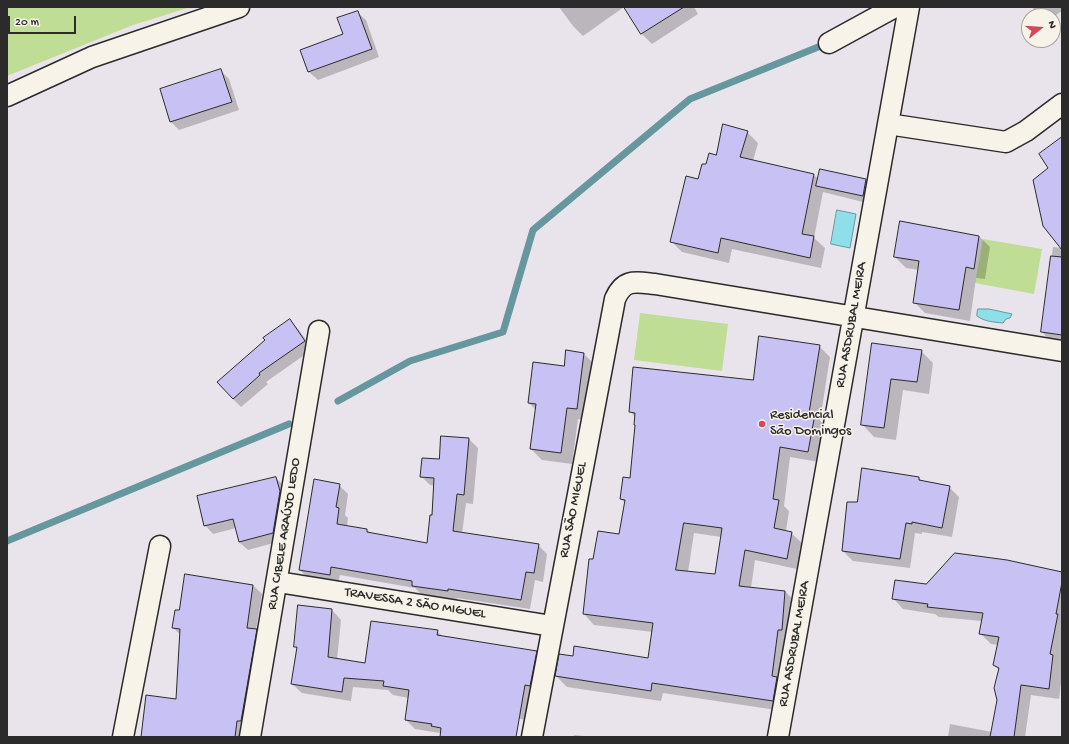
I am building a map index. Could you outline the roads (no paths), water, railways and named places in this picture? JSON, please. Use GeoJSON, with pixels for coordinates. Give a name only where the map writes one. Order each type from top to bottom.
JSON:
{"type":"FeatureCollection","features":[{"type":"Feature","properties":{"kind":"street"},"geometry":{"type":"LineString","coordinates":[[7,96],[92,58],[239,7]]}},
{"type":"Feature","properties":{"kind":"street"},"geometry":{"type":"LineString","coordinates":[[829,43],[895,7]]}},
{"type":"Feature","properties":{"kind":"street","name":"RUA ASDRUBAL MEIRA"},"geometry":{"type":"LineString","coordinates":[[778,737],[909,7]]}},
{"type":"Feature","properties":{"kind":"street"},"geometry":{"type":"LineString","coordinates":[[888,124],[1006,142],[1026,131],[1062,104]]}},
{"type":"Feature","properties":{"kind":"street","name":"RUA SÃO MIGUEL"},"geometry":{"type":"LineString","coordinates":[[532,737],[615,299],[623,286],[628,283],[636,282],[655,284],[854,316]]}},
{"type":"Feature","properties":{"kind":"street"},"geometry":{"type":"LineString","coordinates":[[854,316],[1062,352]]}},
{"type":"Feature","properties":{"kind":"street","name":"RUA CIBELE ARAÚJO LEDO"},"geometry":{"type":"LineString","coordinates":[[250,737],[278,582],[319,331]]}},
{"type":"Feature","properties":{"kind":"street"},"geometry":{"type":"LineString","coordinates":[[123,737],[160,546]]}},
{"type":"Feature","properties":{"kind":"street","name":"TRAVESSA 2 SÃO MIGUEL"},"geometry":{"type":"LineString","coordinates":[[278,582],[552,626]]}},
{"type":"Feature","properties":{"kind":"water"},"geometry":{"type":"Polygon","coordinates":[[[837,210],[856,214],[850,248],[831,244],[837,210]]]}},
{"type":"Feature","properties":{"kind":"water"},"geometry":{"type":"Polygon","coordinates":[[[978,309],[989,309],[1012,314],[1010,318],[1006,319],[1003,323],[993,322],[977,316],[978,309]]]}},
{"type":"Feature","properties":{"kind":"waterway"},"geometry":{"type":"LineString","coordinates":[[338,401],[410,361],[503,332],[533,230],[690,99],[828,43]]}},
{"type":"Feature","properties":{"kind":"waterway"},"geometry":{"type":"LineString","coordinates":[[7,541],[289,424]]}},
{"type":"Feature","properties":{"kind":"place","name":"Residencial São Domingos"},"geometry":{"type":"Point","coordinates":[762,424]}}]}
